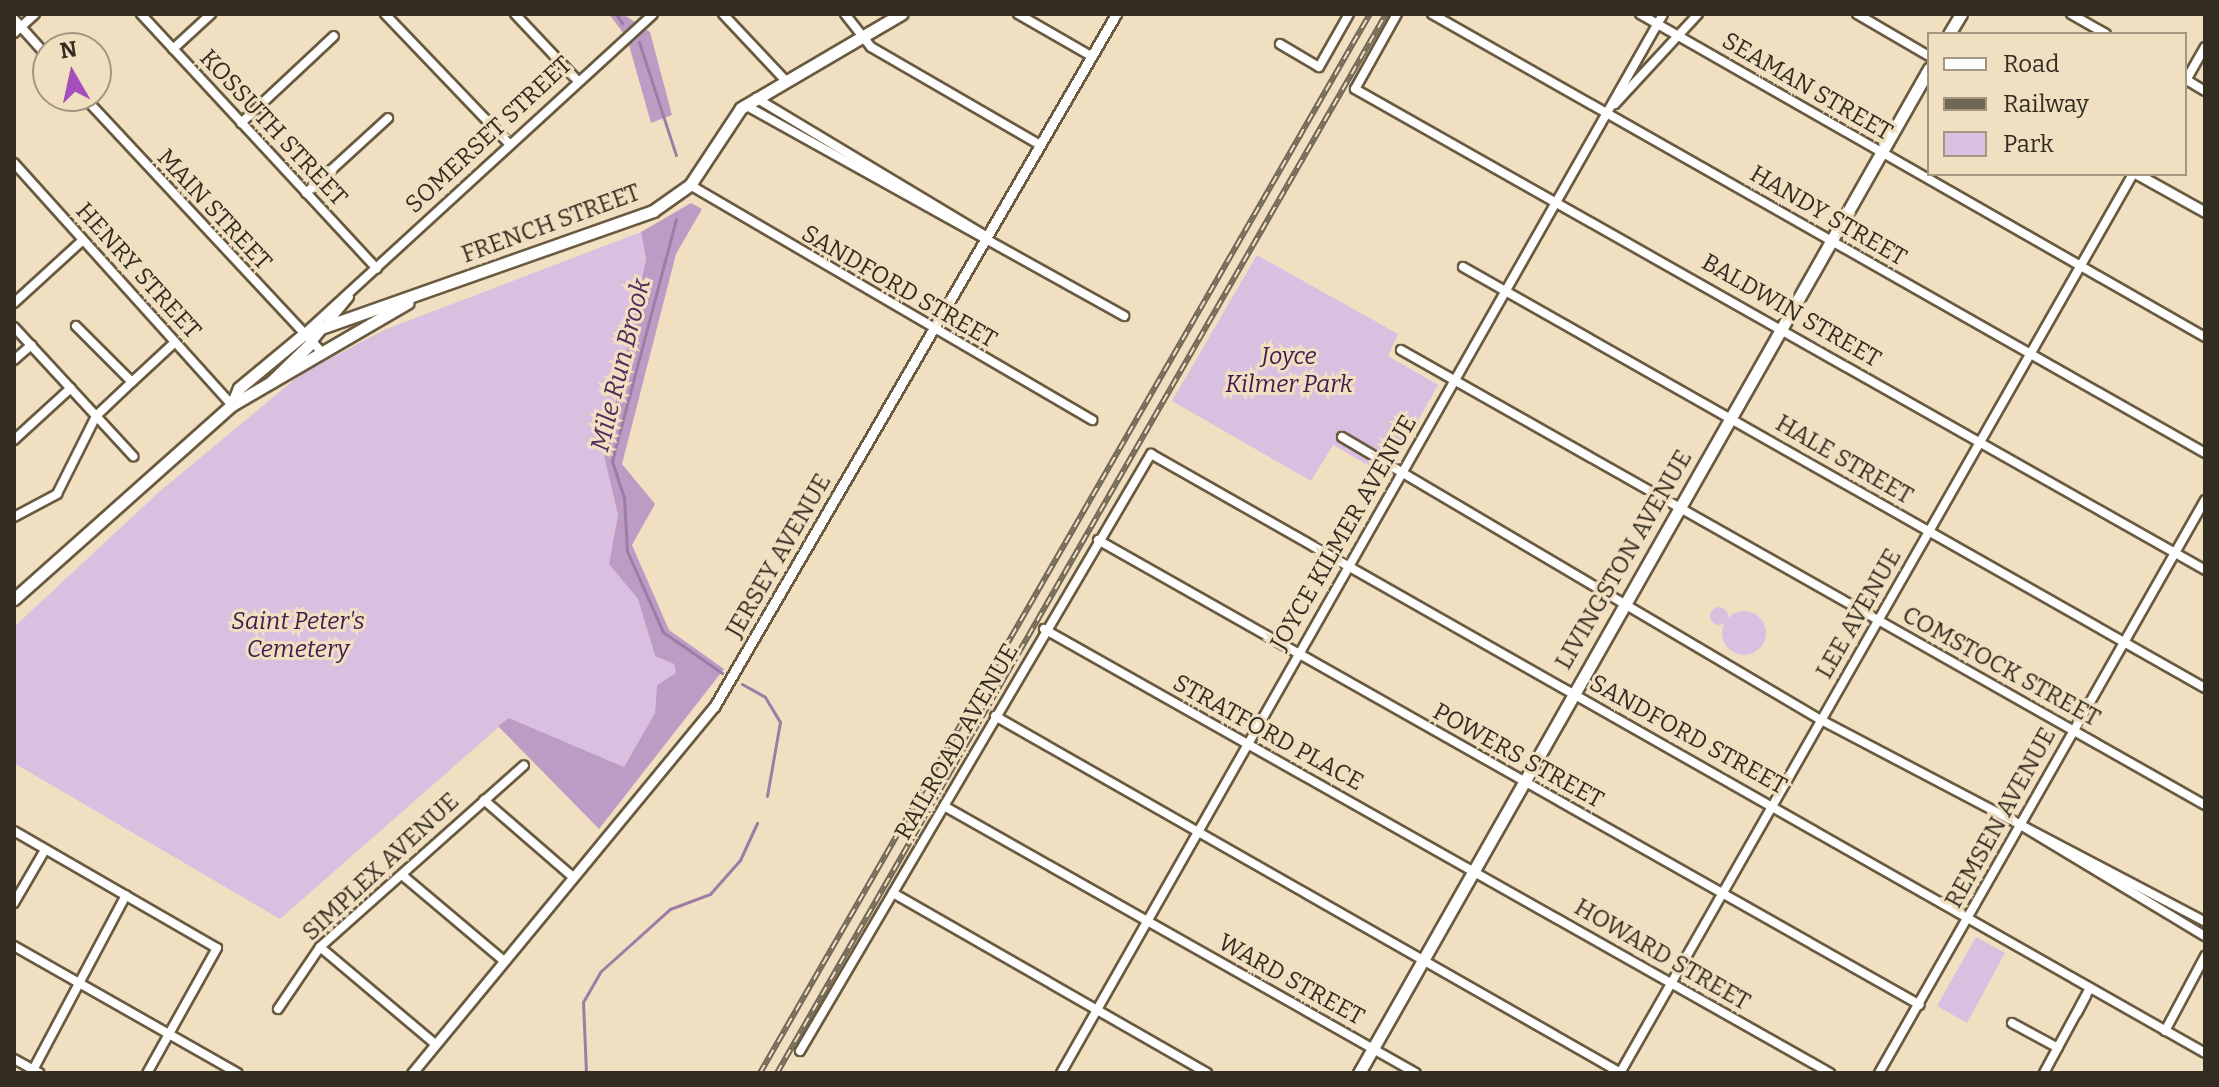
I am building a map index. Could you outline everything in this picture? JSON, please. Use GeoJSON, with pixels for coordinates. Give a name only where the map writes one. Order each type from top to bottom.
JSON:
{"type":"FeatureCollection","features":[{"type":"Feature","properties":{"kind":"main road","name":"FRENCH STREET"},"geometry":{"type":"LineString","coordinates":[[311,342],[327,325],[635,221],[690,185],[745,105],[901,14]]}},
{"type":"Feature","properties":{"kind":"main road"},"geometry":{"type":"LineString","coordinates":[[1950,32],[1961,14]]}},
{"type":"Feature","properties":{"kind":"main road","name":"LIVINGSTON AVENUE"},"geometry":{"type":"LineString","coordinates":[[1359,1073],[1927,73]]}},
{"type":"Feature","properties":{"kind":"main road","name":"FRENCH STREET"},"geometry":{"type":"LineString","coordinates":[[311,342],[432,291]]}},
{"type":"Feature","properties":{"kind":"main road","name":"SOMERSET STREET"},"geometry":{"type":"LineString","coordinates":[[14,599],[232,405],[269,386],[311,342]]}},
{"type":"Feature","properties":{"kind":"main road","name":"SOMERSET STREET"},"geometry":{"type":"LineString","coordinates":[[232,405],[239,388],[311,342]]}},
{"type":"Feature","properties":{"kind":"street"},"geometry":{"type":"LineString","coordinates":[[14,19],[18,30],[35,14]]}},
{"type":"Feature","properties":{"kind":"street","name":"KOSSUTH STREET"},"geometry":{"type":"LineString","coordinates":[[141,14],[377,269]]}},
{"type":"Feature","properties":{"kind":"street"},"geometry":{"type":"LineString","coordinates":[[173,49],[211,14]]}},
{"type":"Feature","properties":{"kind":"street"},"geometry":{"type":"LineString","coordinates":[[385,14],[510,145]]}},
{"type":"Feature","properties":{"kind":"street"},"geometry":{"type":"LineString","coordinates":[[515,14],[579,82]]}},
{"type":"Feature","properties":{"kind":"street","name":"SOMERSET STREET"},"geometry":{"type":"LineString","coordinates":[[311,342],[356,288],[653,14]]}},
{"type":"Feature","properties":{"kind":"street"},"geometry":{"type":"LineString","coordinates":[[723,14],[786,81]]}},
{"type":"Feature","properties":{"kind":"street"},"geometry":{"type":"LineString","coordinates":[[845,14],[863,36],[1038,144]]}},
{"type":"Feature","properties":{"kind":"street"},"geometry":{"type":"LineString","coordinates":[[1018,14],[1091,56]]}},
{"type":"Feature","properties":{"kind":"street","name":"JERSEY AVENUE"},"geometry":{"type":"LineString","coordinates":[[412,1073],[724,691],[1116,14]]}},
{"type":"Feature","properties":{"kind":"street"},"geometry":{"type":"LineString","coordinates":[[1280,44],[1319,67],[1349,14]]}},
{"type":"Feature","properties":{"kind":"street","name":"BALDWIN STREET"},"geometry":{"type":"LineString","coordinates":[[1397,14],[1355,89],[2205,570]]}},
{"type":"Feature","properties":{"kind":"street","name":"HANDY STREET"},"geometry":{"type":"LineString","coordinates":[[1432,14],[2205,453]]}},
{"type":"Feature","properties":{"kind":"street","name":"SEAMAN STREET"},"geometry":{"type":"LineString","coordinates":[[1640,14],[2205,337]]}},
{"type":"Feature","properties":{"kind":"street","name":"JOYCE KILMER AVENUE"},"geometry":{"type":"LineString","coordinates":[[1061,1073],[1399,473],[1455,381],[1663,14]]}},
{"type":"Feature","properties":{"kind":"street"},"geometry":{"type":"LineString","coordinates":[[1606,113],[1698,14]]}},
{"type":"Feature","properties":{"kind":"street"},"geometry":{"type":"LineString","coordinates":[[1857,14],[1927,55]]}},
{"type":"Feature","properties":{"kind":"street"},"geometry":{"type":"LineString","coordinates":[[2071,14],[2102,32]]}},
{"type":"Feature","properties":{"kind":"street"},"geometry":{"type":"LineString","coordinates":[[241,123],[334,36]]}},
{"type":"Feature","properties":{"kind":"street"},"geometry":{"type":"LineString","coordinates":[[2187,77],[2205,47]]}},
{"type":"Feature","properties":{"kind":"street"},"geometry":{"type":"LineString","coordinates":[[2187,81],[2205,91]]}},
{"type":"Feature","properties":{"kind":"street"},"geometry":{"type":"LineString","coordinates":[[756,98],[1124,316]]}},
{"type":"Feature","properties":{"kind":"street"},"geometry":{"type":"LineString","coordinates":[[745,105],[875,180],[985,236]]}},
{"type":"Feature","properties":{"kind":"street","name":"MAIN STREET"},"geometry":{"type":"LineString","coordinates":[[98,112],[311,342]]}},
{"type":"Feature","properties":{"kind":"street"},"geometry":{"type":"LineString","coordinates":[[306,193],[388,118]]}},
{"type":"Feature","properties":{"kind":"street","name":"HENRY STREET"},"geometry":{"type":"LineString","coordinates":[[15,165],[232,405]]}},
{"type":"Feature","properties":{"kind":"street"},"geometry":{"type":"LineString","coordinates":[[875,180],[881,170]]}},
{"type":"Feature","properties":{"kind":"street","name":"LEE AVENUE"},"geometry":{"type":"LineString","coordinates":[[1621,1073],[1877,620],[2134,176]]}},
{"type":"Feature","properties":{"kind":"street"},"geometry":{"type":"LineString","coordinates":[[2139,176],[2205,212]]}},
{"type":"Feature","properties":{"kind":"street","name":"SANDFORD STREET"},"geometry":{"type":"LineString","coordinates":[[690,185],[1092,420]]}},
{"type":"Feature","properties":{"kind":"street"},"geometry":{"type":"LineString","coordinates":[[14,303],[83,240]]}},
{"type":"Feature","properties":{"kind":"street","name":"HALE STREET"},"geometry":{"type":"LineString","coordinates":[[1463,267],[2205,688]]}},
{"type":"Feature","properties":{"kind":"street","name":"SOMERSET STREET"},"geometry":{"type":"LineString","coordinates":[[327,325],[356,288]]}},
{"type":"Feature","properties":{"kind":"street"},"geometry":{"type":"LineString","coordinates":[[76,326],[132,382]]}},
{"type":"Feature","properties":{"kind":"street"},"geometry":{"type":"LineString","coordinates":[[14,327],[133,456]]}},
{"type":"Feature","properties":{"kind":"street"},"geometry":{"type":"LineString","coordinates":[[14,517],[57,494],[96,416],[174,343]]}},
{"type":"Feature","properties":{"kind":"street"},"geometry":{"type":"LineString","coordinates":[[14,360],[31,345]]}},
{"type":"Feature","properties":{"kind":"street","name":"COMSTOCK STREET"},"geometry":{"type":"LineString","coordinates":[[1401,350],[2205,805]]}},
{"type":"Feature","properties":{"kind":"street"},"geometry":{"type":"LineString","coordinates":[[14,440],[71,388]]}},
{"type":"Feature","properties":{"kind":"street"},"geometry":{"type":"LineString","coordinates":[[1342,437],[1821,720],[2205,922]]}},
{"type":"Feature","properties":{"kind":"street","name":"SANDFORD STREET"},"geometry":{"type":"LineString","coordinates":[[1151,454],[1968,916],[2088,992],[2205,1053]]}},
{"type":"Feature","properties":{"kind":"street","name":"RAILROAD AVENUE"},"geometry":{"type":"LineString","coordinates":[[800,1051],[1044,629],[1151,454]]}},
{"type":"Feature","properties":{"kind":"street","name":"REMSEN AVENUE"},"geometry":{"type":"LineString","coordinates":[[1879,1073],[2205,500]]}},
{"type":"Feature","properties":{"kind":"street","name":"POWERS STREET"},"geometry":{"type":"LineString","coordinates":[[1098,540],[1920,1005]]}},
{"type":"Feature","properties":{"kind":"street","name":"STRATFORD PLACE"},"geometry":{"type":"LineString","coordinates":[[1044,629],[1473,870]]}},
{"type":"Feature","properties":{"kind":"street"},"geometry":{"type":"LineString","coordinates":[[995,716],[1621,1073]]}},
{"type":"Feature","properties":{"kind":"street","name":"SIMPLEX AVENUE"},"geometry":{"type":"LineString","coordinates":[[278,1009],[320,947],[524,765]]}},
{"type":"Feature","properties":{"kind":"street"},"geometry":{"type":"LineString","coordinates":[[484,800],[573,877]]}},
{"type":"Feature","properties":{"kind":"street","name":"WARD STREET"},"geometry":{"type":"LineString","coordinates":[[944,806],[1416,1073]]}},
{"type":"Feature","properties":{"kind":"street"},"geometry":{"type":"LineString","coordinates":[[2021,823],[2205,936]]}},
{"type":"Feature","properties":{"kind":"street"},"geometry":{"type":"LineString","coordinates":[[14,831],[198,935],[218,953],[147,1073]]}},
{"type":"Feature","properties":{"kind":"street"},"geometry":{"type":"LineString","coordinates":[[14,903],[45,850]]}},
{"type":"Feature","properties":{"kind":"street","name":"HOWARD STREET"},"geometry":{"type":"LineString","coordinates":[[1473,870],[1830,1073]]}},
{"type":"Feature","properties":{"kind":"street"},"geometry":{"type":"LineString","coordinates":[[402,875],[503,960]]}},
{"type":"Feature","properties":{"kind":"street"},"geometry":{"type":"LineString","coordinates":[[893,893],[1207,1073]]}},
{"type":"Feature","properties":{"kind":"street"},"geometry":{"type":"LineString","coordinates":[[14,1059],[36,1071],[126,895]]}},
{"type":"Feature","properties":{"kind":"street"},"geometry":{"type":"LineString","coordinates":[[14,946],[238,1073]]}},
{"type":"Feature","properties":{"kind":"street"},"geometry":{"type":"LineString","coordinates":[[320,947],[434,1043]]}},
{"type":"Feature","properties":{"kind":"street"},"geometry":{"type":"LineString","coordinates":[[2165,1031],[2205,956]]}},
{"type":"Feature","properties":{"kind":"street"},"geometry":{"type":"LineString","coordinates":[[2044,1073],[2088,992]]}},
{"type":"Feature","properties":{"kind":"street"},"geometry":{"type":"LineString","coordinates":[[2012,1023],[2058,1048]]}},
{"type":"Feature","properties":{"kind":"green space","name":"Saint Peter's Cemetery"},"geometry":{"type":"Polygon","coordinates":[[[641,232],[646,259],[604,456],[618,515],[610,563],[638,599],[655,656],[674,664],[676,673],[657,685],[655,713],[624,767],[509,718],[280,919],[14,763],[14,627],[159,492],[301,374],[384,330],[641,232]]]}},
{"type":"Feature","properties":{"kind":"green space","name":"Joyce Kilmer Park"},"geometry":{"type":"Polygon","coordinates":[[[1257,255],[1398,334],[1388,356],[1438,385],[1387,476],[1333,445],[1311,481],[1172,401],[1257,255]]]}},
{"type":"Feature","properties":{"kind":"green space"},"geometry":{"type":"Polygon","coordinates":[[[1719,607],[1728,616],[1719,625],[1710,616],[1719,607]]]}},
{"type":"Feature","properties":{"kind":"green space"},"geometry":{"type":"Polygon","coordinates":[[[1744,611],[1759,618],[1766,633],[1759,648],[1744,655],[1729,648],[1722,633],[1729,618],[1744,611]]]}},
{"type":"Feature","properties":{"kind":"green space"},"geometry":{"type":"Polygon","coordinates":[[[1976,937],[2005,953],[1967,1023],[1937,1006],[1976,937]]]}},
{"type":"Feature","properties":{"kind":"shaded area"},"geometry":{"type":"Polygon","coordinates":[[[609,14],[623,14],[650,32],[672,115],[651,123],[627,38],[609,14]]]}},
{"type":"Feature","properties":{"kind":"shaded area"},"geometry":{"type":"Polygon","coordinates":[[[691,203],[702,209],[676,254],[622,464],[655,504],[632,545],[669,630],[724,669],[599,829],[498,726],[509,718],[624,767],[655,713],[657,685],[676,673],[674,664],[655,656],[638,599],[609,564],[618,515],[604,456],[646,259],[641,232],[691,203]]]}},
{"type":"Feature","properties":{"kind":"waterway","name":"Mile Run Brook"},"geometry":{"type":"LineString","coordinates":[[616,14],[622,23]]}},
{"type":"Feature","properties":{"kind":"waterway","name":"Mile Run Brook"},"geometry":{"type":"LineString","coordinates":[[639,42],[676,155]]}},
{"type":"Feature","properties":{"kind":"waterway","name":"Mile Run Brook"},"geometry":{"type":"LineString","coordinates":[[676,219],[612,461],[624,497],[627,551],[663,632],[722,673]]}},
{"type":"Feature","properties":{"kind":"waterway","name":"Mile Run Brook"},"geometry":{"type":"LineString","coordinates":[[742,684],[765,697],[780,722],[767,796]]}},
{"type":"Feature","properties":{"kind":"waterway","name":"Mile Run Brook"},"geometry":{"type":"LineString","coordinates":[[586,1073],[583,1002],[600,972],[670,909],[710,894],[740,860],[757,823]]}},
{"type":"Feature","properties":{"kind":"railway"},"geometry":{"type":"LineString","coordinates":[[760,1073],[1370,14]]}},
{"type":"Feature","properties":{"kind":"railway"},"geometry":{"type":"LineString","coordinates":[[777,1073],[1386,14]]}}]}
